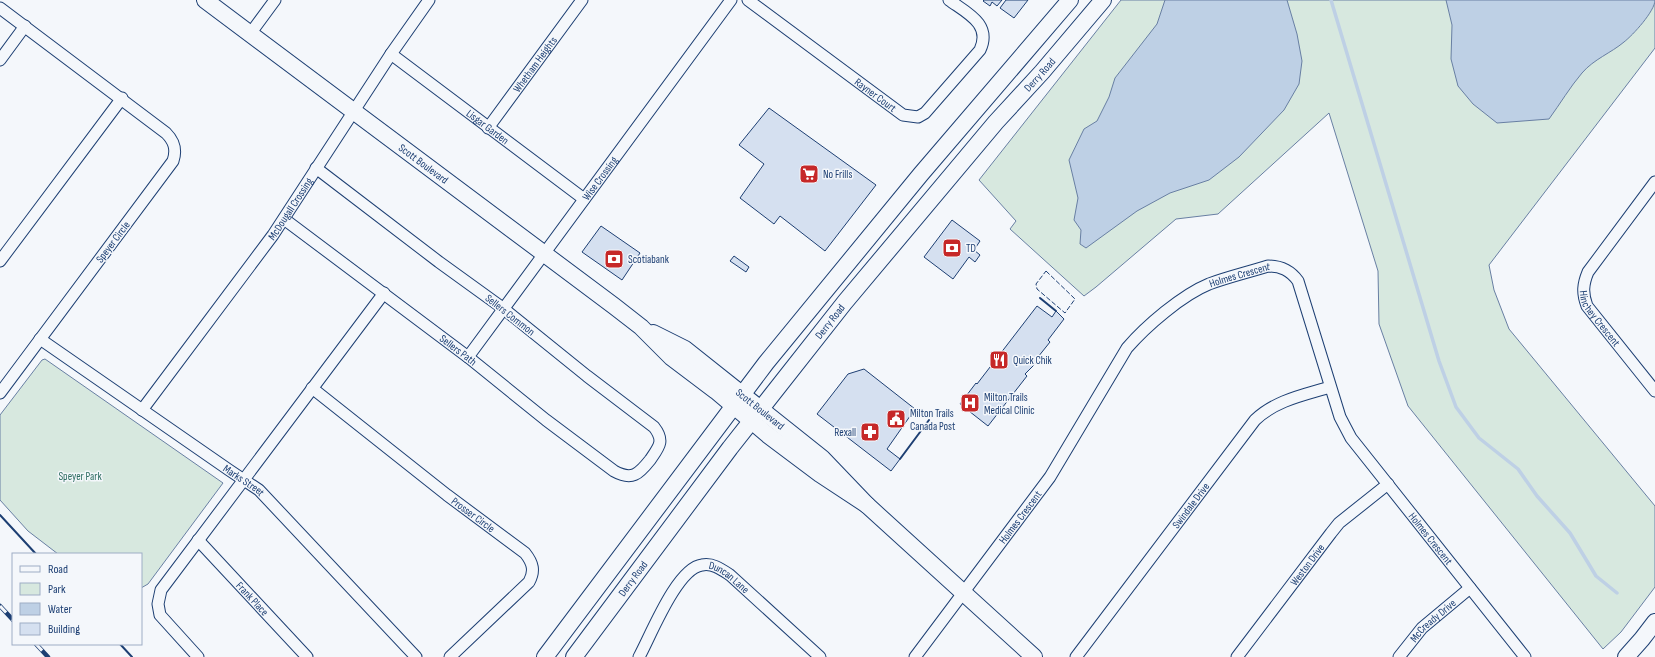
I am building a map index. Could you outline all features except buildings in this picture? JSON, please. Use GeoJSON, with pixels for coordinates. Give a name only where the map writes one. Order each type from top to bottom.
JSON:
{"type":"FeatureCollection","features":[{"type":"Feature","properties":{"kind":"main road","name":"Scott Boulevard"},"geometry":{"type":"LineString","coordinates":[[205,0],[642,327],[685,349],[738,400],[756,414],[768,435],[820,474],[867,505],[1034,657]]}},
{"type":"Feature","properties":{"kind":"main road","name":"Derry Road"},"geometry":{"type":"LineString","coordinates":[[545,657],[738,400],[800,321],[921,174],[1070,0]]}},
{"type":"Feature","properties":{"kind":"main road","name":"Derry Road"},"geometry":{"type":"LineString","coordinates":[[574,657],[756,414],[845,302],[996,122],[1042,72],[1103,0]]}},
{"type":"Feature","properties":{"kind":"main road"},"geometry":{"type":"LineString","coordinates":[[1626,657],[1655,622]]}},
{"type":"Feature","properties":{"kind":"street"},"geometry":{"type":"LineString","coordinates":[[250,34],[275,0]]}},
{"type":"Feature","properties":{"kind":"street","name":"McDougall Crossing"},"geometry":{"type":"LineString","coordinates":[[142,410],[284,219],[391,54],[429,0]]}},
{"type":"Feature","properties":{"kind":"street","name":"Whetham Heights"},"geometry":{"type":"LineString","coordinates":[[488,128],[582,0]]}},
{"type":"Feature","properties":{"kind":"street","name":"Wise Crossing"},"geometry":{"type":"LineString","coordinates":[[468,357],[731,0]]}},
{"type":"Feature","properties":{"kind":"street","name":"Rayner Court"},"geometry":{"type":"LineString","coordinates":[[748,0],[902,115],[918,117],[925,113],[980,50],[983,43],[984,36],[982,28],[976,20],[949,0]]}},
{"type":"Feature","properties":{"kind":"street","name":"Speyer Circle"},"geometry":{"type":"LineString","coordinates":[[0,8],[122,98],[171,138],[175,149],[173,161],[0,393]]}},
{"type":"Feature","properties":{"kind":"street"},"geometry":{"type":"LineString","coordinates":[[0,60],[25,26]]}},
{"type":"Feature","properties":{"kind":"street","name":"Lisgar Garden"},"geometry":{"type":"LineString","coordinates":[[391,54],[584,199]]}},
{"type":"Feature","properties":{"kind":"street"},"geometry":{"type":"LineString","coordinates":[[0,260],[122,98]]}},
{"type":"Feature","properties":{"kind":"street","name":"Sellers Common"},"geometry":{"type":"LineString","coordinates":[[316,168],[439,262],[504,309],[587,376],[654,427],[659,435],[660,444],[641,472],[634,475]]}},
{"type":"Feature","properties":{"kind":"street","name":"Hinchey Crescent"},"geometry":{"type":"LineString","coordinates":[[1655,182],[1588,272],[1585,280],[1583,295],[1587,306],[1655,391]]}},
{"type":"Feature","properties":{"kind":"street","name":"Sellers Path"},"geometry":{"type":"LineString","coordinates":[[284,219],[468,357],[540,415],[614,471],[627,476],[634,475]]}},
{"type":"Feature","properties":{"kind":"street","name":"Holmes Crescent"},"geometry":{"type":"LineString","coordinates":[[915,657],[1050,477],[1127,348],[1148,327],[1208,284],[1268,266],[1277,266],[1290,272],[1298,281],[1340,417],[1351,438],[1525,657]]}},
{"type":"Feature","properties":{"kind":"street"},"geometry":{"type":"LineString","coordinates":[[198,657],[162,618],[158,609],[161,590],[384,293]]}},
{"type":"Feature","properties":{"kind":"street","name":"Marks Street"},"geometry":{"type":"LineString","coordinates":[[40,339],[259,490],[416,657]]}},
{"type":"Feature","properties":{"kind":"street","name":"Swindale Drive"},"geometry":{"type":"LineString","coordinates":[[1076,657],[1252,424],[1267,410],[1282,402],[1330,387]]}},
{"type":"Feature","properties":{"kind":"street","name":"Prosser Circle"},"geometry":{"type":"LineString","coordinates":[[312,388],[446,494],[526,553],[530,560],[533,572],[529,582],[450,657]]}},
{"type":"Feature","properties":{"kind":"street","name":"Weston Drive"},"geometry":{"type":"LineString","coordinates":[[1237,657],[1331,532],[1339,523],[1388,484]]}},
{"type":"Feature","properties":{"kind":"street","name":"Frank Place"},"geometry":{"type":"LineString","coordinates":[[198,540],[307,657]]}},
{"type":"Feature","properties":{"kind":"street","name":"Duncan Lane"},"geometry":{"type":"LineString","coordinates":[[639,657],[681,579],[692,568],[707,564],[714,565],[730,576],[820,657]]}},
{"type":"Feature","properties":{"kind":"street","name":"McCready Drive"},"geometry":{"type":"LineString","coordinates":[[1399,657],[1422,628],[1470,588]]}},
{"type":"Feature","properties":{"kind":"green space"},"geometry":{"type":"Polygon","coordinates":[[[1121,0],[1655,0],[1655,48],[1489,265],[1494,290],[1509,329],[1655,506],[1655,587],[1621,632],[1603,649],[1408,406],[1379,324],[1378,271],[1329,113],[1218,214],[1176,219],[1084,296],[1010,229],[1016,221],[979,180],[1121,0]]]}},
{"type":"Feature","properties":{"kind":"green space","name":"Speyer Park"},"geometry":{"type":"Polygon","coordinates":[[[45,359],[223,483],[148,584],[142,587],[142,553],[57,553],[28,531],[0,500],[0,415],[42,360],[45,359]]]}},
{"type":"Feature","properties":{"kind":"water"},"geometry":{"type":"Polygon","coordinates":[[[1165,0],[1287,0],[1297,34],[1302,61],[1299,84],[1284,110],[1239,157],[1209,180],[1170,193],[1137,211],[1086,248],[1080,244],[1081,230],[1074,220],[1078,198],[1069,160],[1084,129],[1097,121],[1109,97],[1115,78],[1157,24],[1165,0]]]}},
{"type":"Feature","properties":{"kind":"water"},"geometry":{"type":"Polygon","coordinates":[[[1446,0],[1655,0],[1648,16],[1638,29],[1628,39],[1597,60],[1582,73],[1549,119],[1497,123],[1473,104],[1458,86],[1451,59],[1452,25],[1446,0]]]}},
{"type":"Feature","properties":{"kind":"waterway"},"geometry":{"type":"LineString","coordinates":[[1331,0],[1439,361],[1456,407],[1479,438],[1518,469],[1537,496],[1570,533],[1596,576],[1617,593]]}},
{"type":"Feature","properties":{"kind":"railway"},"geometry":{"type":"LineString","coordinates":[[0,606],[12,619]]}},
{"type":"Feature","properties":{"kind":"railway"},"geometry":{"type":"LineString","coordinates":[[37,645],[48,657]]}},
{"type":"Feature","properties":{"kind":"fence"},"geometry":{"type":"LineString","coordinates":[[1046,271],[1075,299],[1065,313],[1037,289],[1036,284],[1046,271]]}},
{"type":"Feature","properties":{"kind":"wall"},"geometry":{"type":"LineString","coordinates":[[1040,298],[1056,311]]}},
{"type":"Feature","properties":{"kind":"wall"},"geometry":{"type":"LineString","coordinates":[[900,459],[929,420]]}},
{"type":"Feature","properties":{"kind":"wall"},"geometry":{"type":"LineString","coordinates":[[0,515],[35,553]]}},
{"type":"Feature","properties":{"kind":"wall"},"geometry":{"type":"LineString","coordinates":[[121,645],[132,657]]}},
{"type":"Feature","properties":{"kind":"place","name":"No Frills"},"geometry":{"type":"Point","coordinates":[809,174]}},
{"type":"Feature","properties":{"kind":"place","name":"TD"},"geometry":{"type":"Point","coordinates":[952,248]}},
{"type":"Feature","properties":{"kind":"place","name":"Scotiabank"},"geometry":{"type":"Point","coordinates":[614,259]}},
{"type":"Feature","properties":{"kind":"place","name":"Quick Chik"},"geometry":{"type":"Point","coordinates":[999,360]}},
{"type":"Feature","properties":{"kind":"place","name":"Milton Trails Medical Clinic"},"geometry":{"type":"Point","coordinates":[970,403]}},
{"type":"Feature","properties":{"kind":"place","name":"Milton Trails Canada Post"},"geometry":{"type":"Point","coordinates":[896,419]}},
{"type":"Feature","properties":{"kind":"place","name":"Rexall"},"geometry":{"type":"Point","coordinates":[870,432]}}]}
